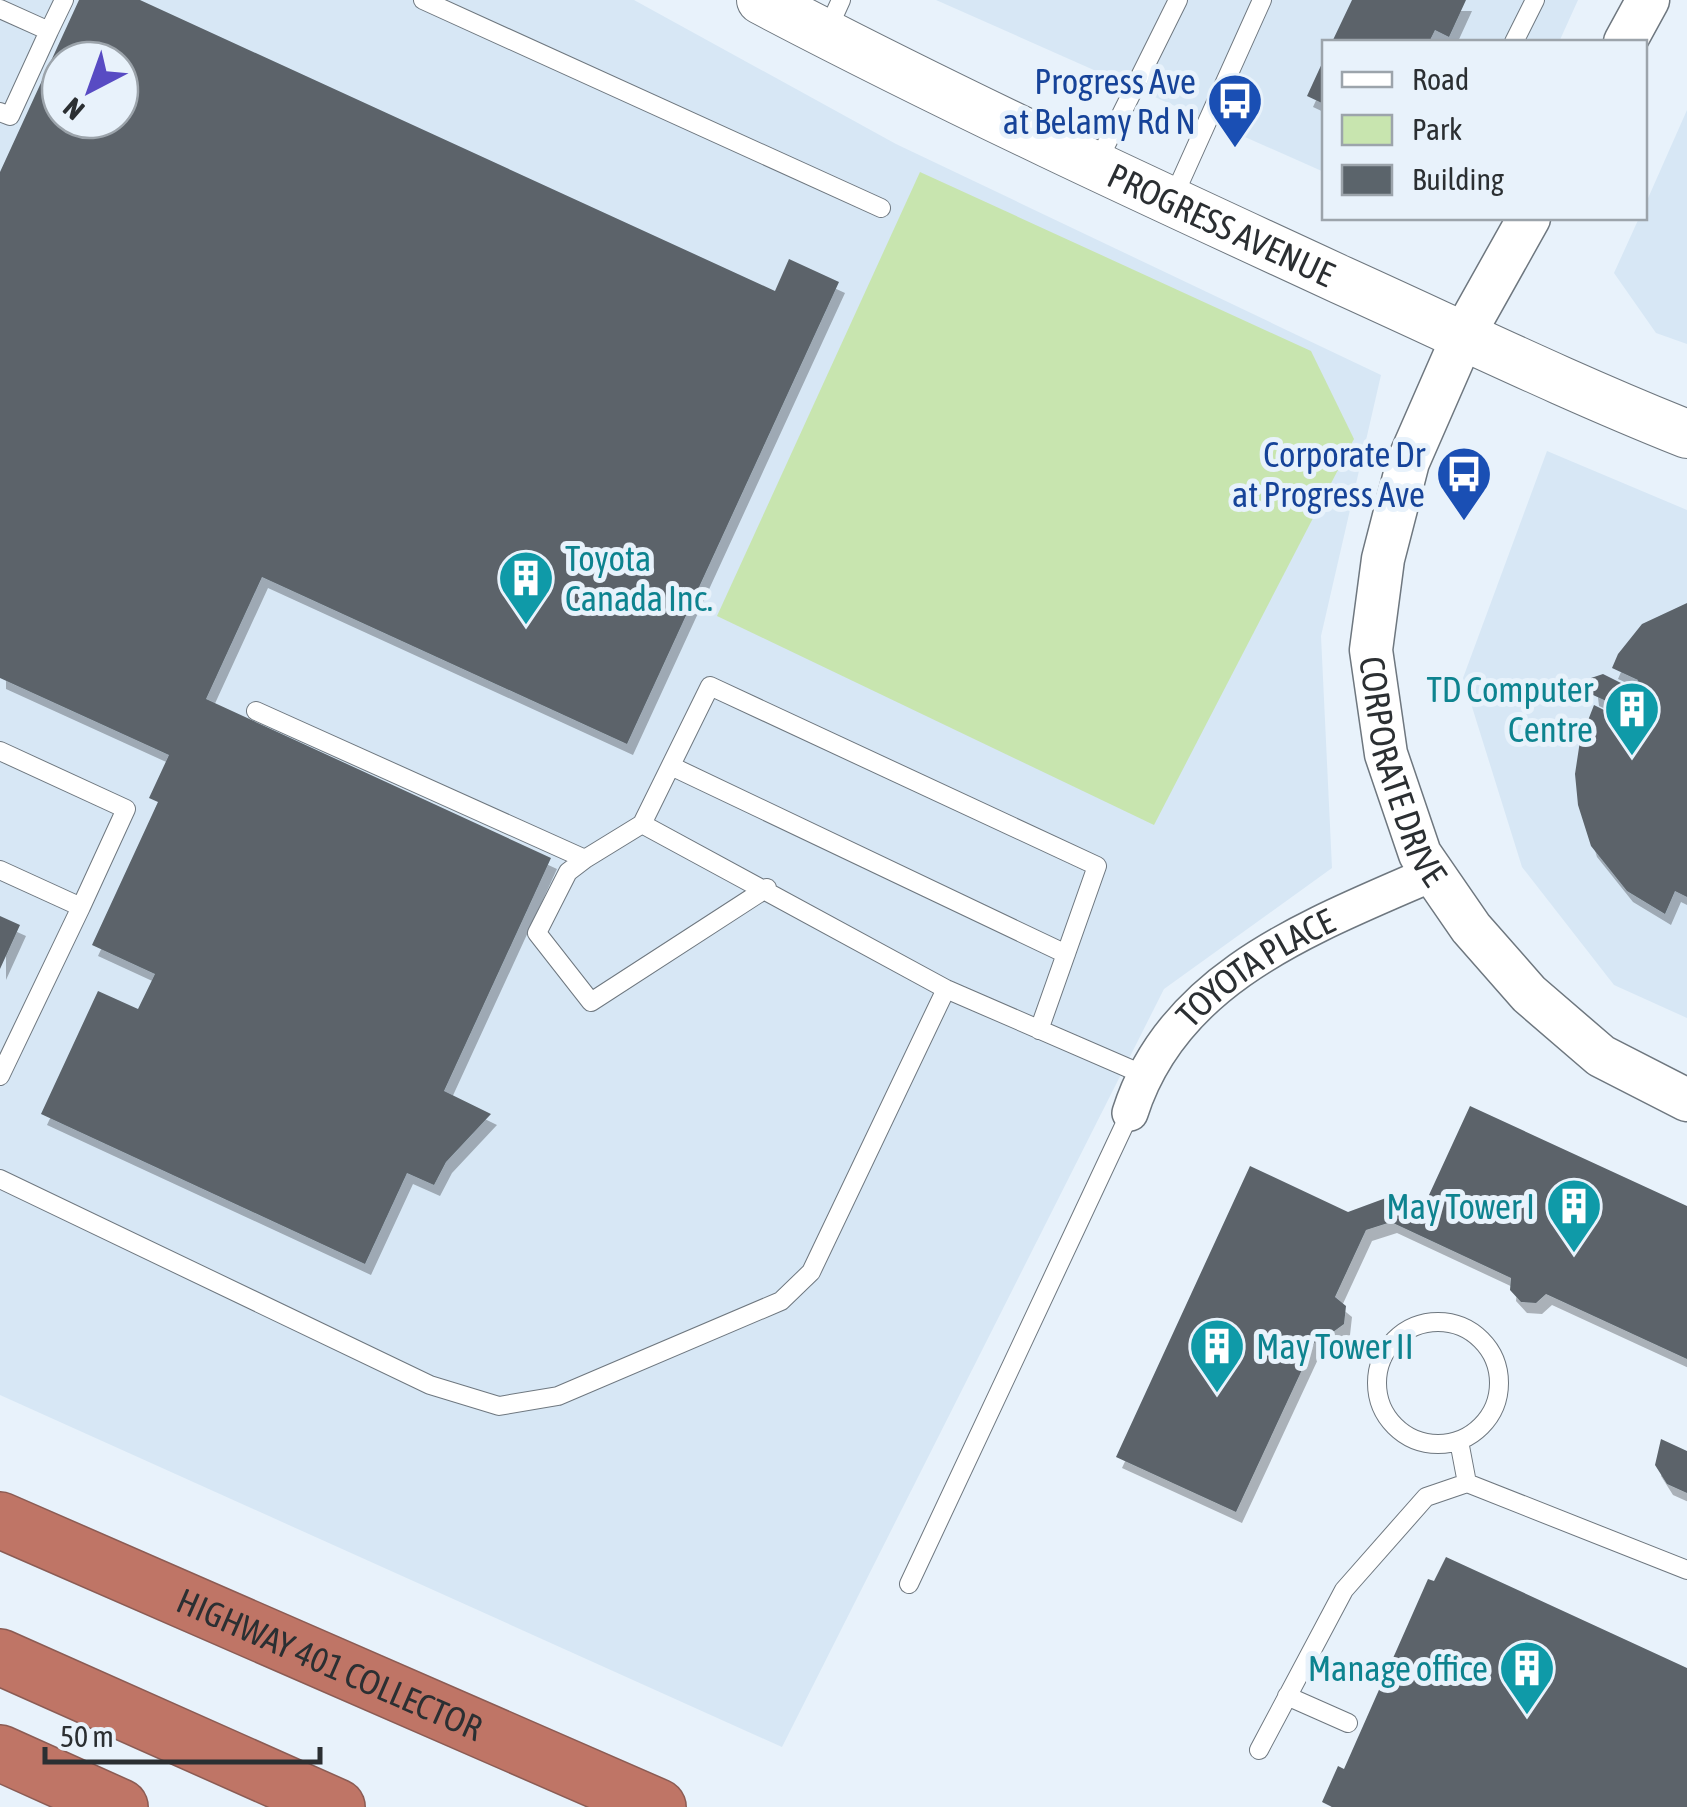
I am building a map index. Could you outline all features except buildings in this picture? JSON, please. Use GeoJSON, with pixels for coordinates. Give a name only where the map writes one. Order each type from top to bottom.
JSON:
{"type":"FeatureCollection","features":[{"type":"Feature","properties":{"kind":"highway","name":"HIGHWAY 401 COLLECTOR"},"geometry":{"type":"LineString","coordinates":[[0,1520],[658,1807]]}},
{"type":"Feature","properties":{"kind":"highway"},"geometry":{"type":"LineString","coordinates":[[0,1657],[337,1807]]}},
{"type":"Feature","properties":{"kind":"highway"},"geometry":{"type":"LineString","coordinates":[[0,1753],[120,1807]]}},
{"type":"Feature","properties":{"kind":"main road","name":"PROGRESS AVENUE"},"geometry":{"type":"LineString","coordinates":[[761,0],[833,17],[1096,165],[1171,202],[1464,334],[1550,379],[1687,434]]}},
{"type":"Feature","properties":{"kind":"street"},"geometry":{"type":"LineString","coordinates":[[1626,40],[1648,0]]}},
{"type":"Feature","properties":{"kind":"street","name":"CORPORATE DRIVE"},"geometry":{"type":"LineString","coordinates":[[1528,220],[1464,334],[1408,462],[1383,559],[1370,650],[1386,754],[1430,874],[1529,994],[1601,1056],[1687,1100]]}},
{"type":"Feature","properties":{"kind":"street","name":"TOYOTA PLACE"},"geometry":{"type":"LineString","coordinates":[[1130,1113],[1142,1074],[1208,990],[1352,908],[1430,874]]}},
{"type":"Feature","properties":{"kind":"lane"},"geometry":{"type":"LineString","coordinates":[[0,112],[10,116],[64,0]]}},
{"type":"Feature","properties":{"kind":"lane"},"geometry":{"type":"LineString","coordinates":[[423,0],[881,208]]}},
{"type":"Feature","properties":{"kind":"lane"},"geometry":{"type":"LineString","coordinates":[[1096,165],[1178,0]]}},
{"type":"Feature","properties":{"kind":"lane"},"geometry":{"type":"LineString","coordinates":[[1171,202],[1262,0]]}},
{"type":"Feature","properties":{"kind":"lane"},"geometry":{"type":"LineString","coordinates":[[1515,40],[1535,0]]}},
{"type":"Feature","properties":{"kind":"lane"},"geometry":{"type":"LineString","coordinates":[[0,10],[50,32]]}},
{"type":"Feature","properties":{"kind":"lane"},"geometry":{"type":"LineString","coordinates":[[767,888],[591,1002],[537,933],[568,872],[642,824],[710,686],[1098,866],[1040,1030]]}},
{"type":"Feature","properties":{"kind":"lane"},"geometry":{"type":"LineString","coordinates":[[256,711],[585,858]]}},
{"type":"Feature","properties":{"kind":"lane"},"geometry":{"type":"LineString","coordinates":[[0,751],[126,809],[0,1076]]}},
{"type":"Feature","properties":{"kind":"lane"},"geometry":{"type":"LineString","coordinates":[[671,766],[1066,954]]}},
{"type":"Feature","properties":{"kind":"lane"},"geometry":{"type":"LineString","coordinates":[[642,824],[767,888],[946,989],[1142,1074]]}},
{"type":"Feature","properties":{"kind":"lane"},"geometry":{"type":"LineString","coordinates":[[0,870],[82,907]]}},
{"type":"Feature","properties":{"kind":"lane"},"geometry":{"type":"LineString","coordinates":[[0,1179],[430,1384],[499,1406],[558,1396],[781,1301],[811,1272],[946,989]]}},
{"type":"Feature","properties":{"kind":"lane"},"geometry":{"type":"LineString","coordinates":[[909,1584],[1130,1113]]}},
{"type":"Feature","properties":{"kind":"lane"},"geometry":{"type":"LineString","coordinates":[[1425,1322],[1465,1327],[1494,1356],[1498,1396],[1491,1416],[1458,1441],[1439,1445],[1401,1432],[1378,1400],[1380,1360],[1391,1342],[1425,1322]]}},
{"type":"Feature","properties":{"kind":"lane"},"geometry":{"type":"LineString","coordinates":[[1458,1441],[1468,1483]]}},
{"type":"Feature","properties":{"kind":"lane"},"geometry":{"type":"LineString","coordinates":[[1259,1750],[1344,1590],[1426,1496],[1468,1483],[1687,1570]]}},
{"type":"Feature","properties":{"kind":"lane"},"geometry":{"type":"LineString","coordinates":[[1287,1696],[1348,1722]]}},
{"type":"Feature","properties":{"kind":"shaded area"},"geometry":{"type":"Polygon","coordinates":[[[0,0],[634,0],[896,144],[1381,375],[1321,636],[1332,868],[1164,989],[782,1747],[0,1395],[0,0]]]}},
{"type":"Feature","properties":{"kind":"shaded area"},"geometry":{"type":"Polygon","coordinates":[[[936,0],[1578,0],[1560,40],[1322,40],[1322,171],[936,0]]]}},
{"type":"Feature","properties":{"kind":"shaded area"},"geometry":{"type":"Polygon","coordinates":[[[1687,110],[1687,344],[1656,333],[1614,273],[1638,220],[1647,220],[1647,200],[1687,110]]]}},
{"type":"Feature","properties":{"kind":"shaded area"},"geometry":{"type":"Polygon","coordinates":[[[1547,451],[1687,510],[1687,1018],[1614,985],[1522,867],[1463,678],[1547,451]]]}},
{"type":"Feature","properties":{"kind":"green space"},"geometry":{"type":"Polygon","coordinates":[[[920,172],[1311,351],[1354,439],[1154,825],[717,616],[920,172]]]}},
{"type":"Feature","properties":{"kind":"place","name":"Progress Ave at Belamy Rd N"},"geometry":{"type":"Point","coordinates":[1235,150]}},
{"type":"Feature","properties":{"kind":"place","name":"Corporate Dr at Progress Ave"},"geometry":{"type":"Point","coordinates":[1464,523]}},
{"type":"Feature","properties":{"kind":"place","name":"Toyota Canada Inc."},"geometry":{"type":"Point","coordinates":[526,627]}},
{"type":"Feature","properties":{"kind":"place","name":"TD Computer Centre"},"geometry":{"type":"Point","coordinates":[1632,758]}},
{"type":"Feature","properties":{"kind":"place","name":"May Tower I"},"geometry":{"type":"Point","coordinates":[1574,1255]}},
{"type":"Feature","properties":{"kind":"place","name":"May Tower II"},"geometry":{"type":"Point","coordinates":[1217,1395]}},
{"type":"Feature","properties":{"kind":"place","name":"Manage office"},"geometry":{"type":"Point","coordinates":[1527,1717]}}]}
